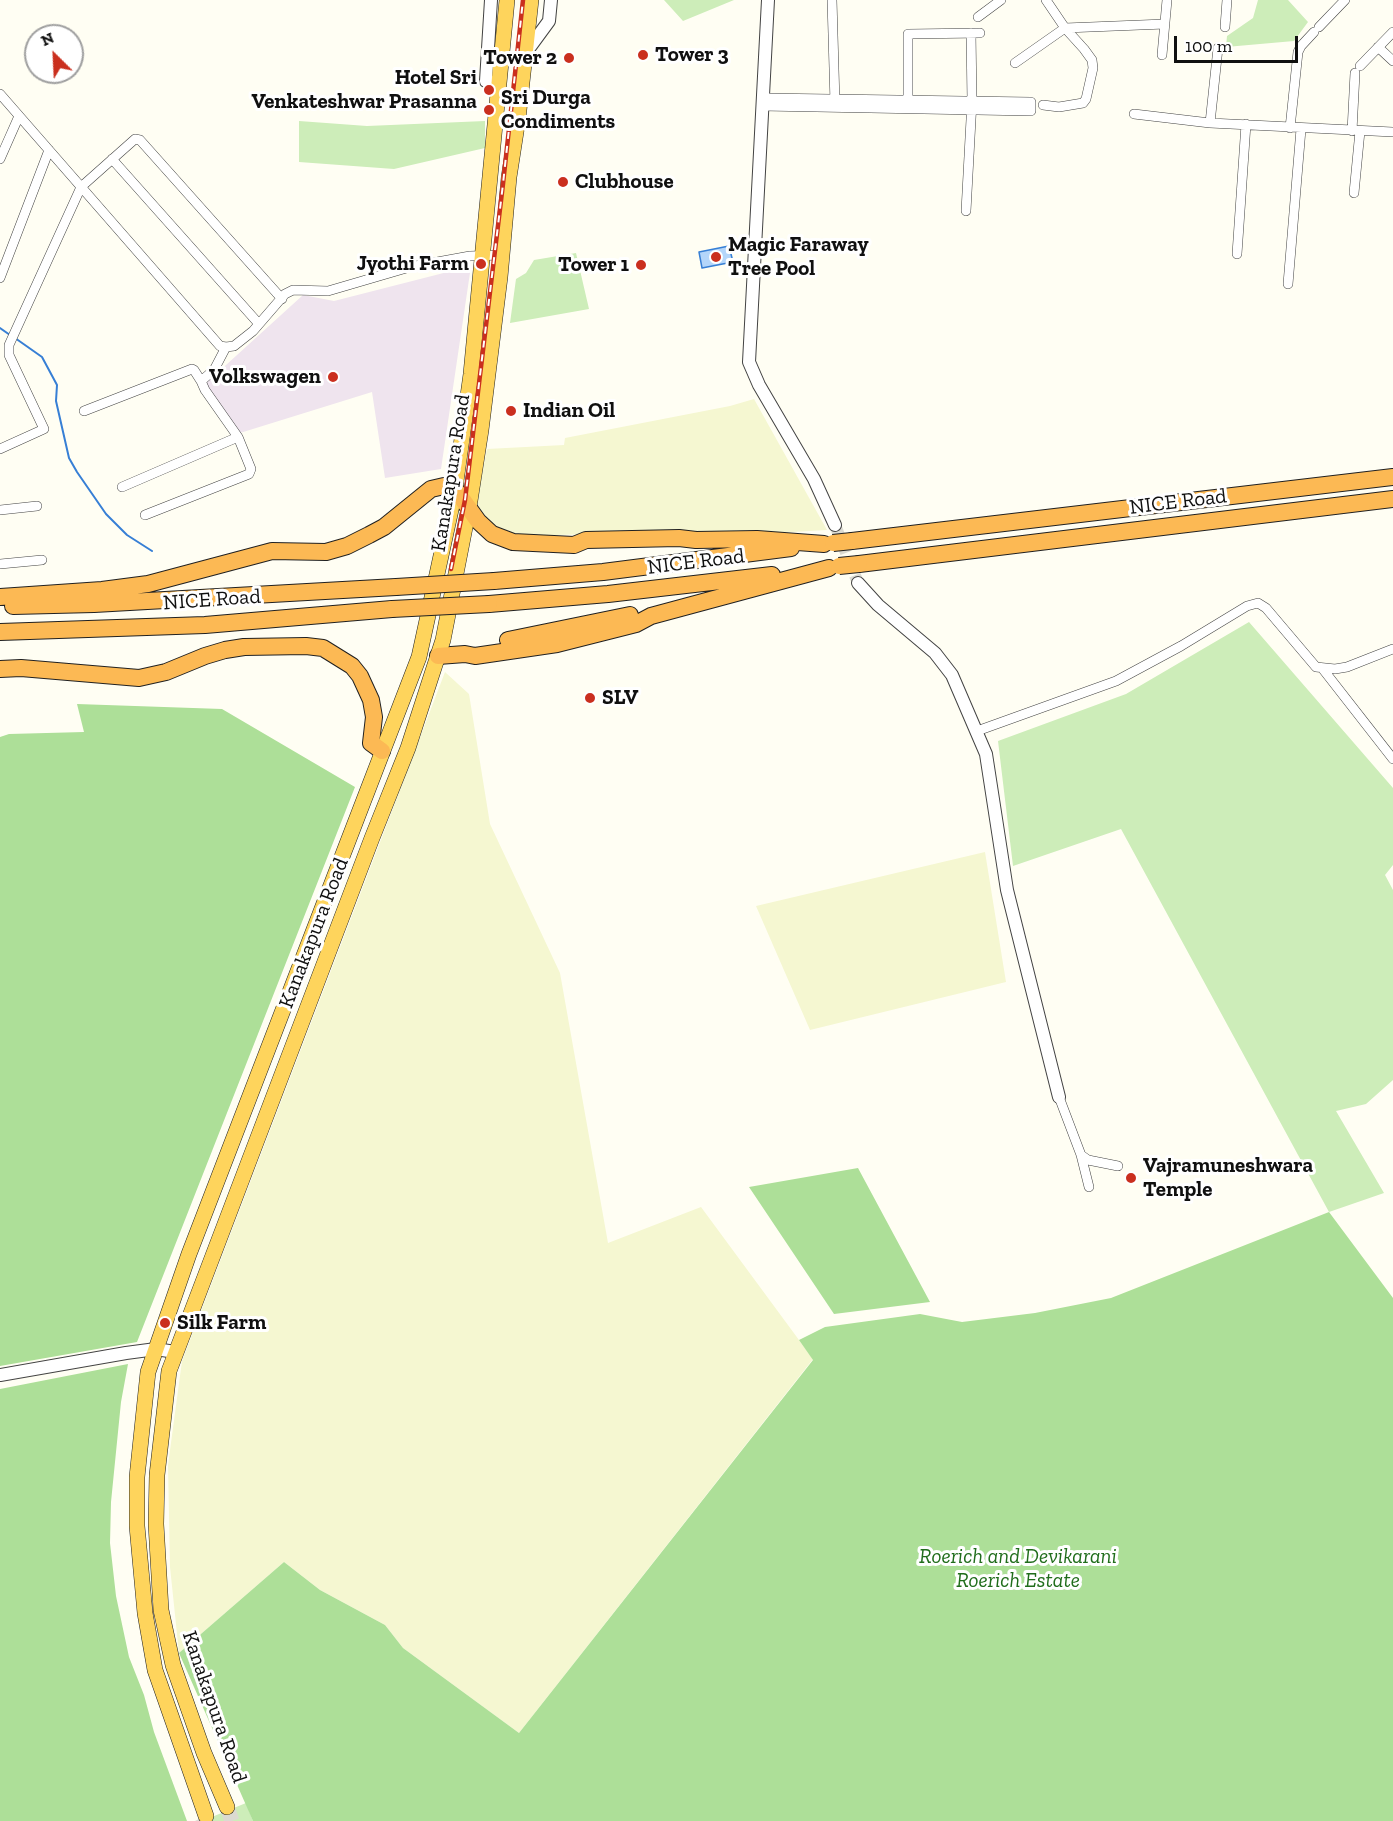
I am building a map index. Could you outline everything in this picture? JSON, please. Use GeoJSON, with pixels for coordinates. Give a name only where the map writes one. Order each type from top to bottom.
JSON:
{"type":"FeatureCollection","features":[{"type":"Feature","properties":{"kind":"highway","name":"Kanakapura Road"},"geometry":{"type":"LineString","coordinates":[[203,1817],[155,1670],[148,1635],[137,1526],[137,1477],[148,1372],[189,1254],[419,657],[458,472],[471,374],[507,0]]}},
{"type":"Feature","properties":{"kind":"highway","name":"Kanakapura Road"},"geometry":{"type":"LineString","coordinates":[[227,1807],[204,1753],[173,1665],[161,1610],[156,1524],[157,1475],[169,1371],[408,748],[438,656],[469,507],[481,430],[531,0]]}},
{"type":"Feature","properties":{"kind":"highway","name":"NICE Road"},"geometry":{"type":"LineString","coordinates":[[0,606],[94,604],[396,587],[603,572],[828,543],[1393,477]]}},
{"type":"Feature","properties":{"kind":"highway"},"geometry":{"type":"LineString","coordinates":[[0,597],[102,590],[148,584],[272,551],[326,552],[357,542],[384,527],[431,489],[444,486],[455,489],[478,521],[499,537],[513,542],[574,545],[586,540],[679,538],[828,543]]}},
{"type":"Feature","properties":{"kind":"highway","name":"NICE Road"},"geometry":{"type":"LineString","coordinates":[[0,632],[205,625],[393,609],[489,604],[697,584],[1393,500]]}},
{"type":"Feature","properties":{"kind":"highway"},"geometry":{"type":"LineString","coordinates":[[438,656],[465,654],[475,657],[557,644],[636,624],[651,616],[834,567]]}},
{"type":"Feature","properties":{"kind":"highway"},"geometry":{"type":"LineString","coordinates":[[0,669],[21,668],[138,678],[166,672],[205,656],[235,649],[306,646],[323,648],[352,666],[360,676],[371,700],[374,717],[370,743],[382,751]]}},
{"type":"Feature","properties":{"kind":"highway"},"geometry":{"type":"LineString","coordinates":[[346,848],[366,853]]}},
{"type":"Feature","properties":{"kind":"street","name":"Kanakapura Road"},"geometry":{"type":"LineString","coordinates":[[491,0],[486,81],[498,84]]}},
{"type":"Feature","properties":{"kind":"street","name":"Kanakapura Road"},"geometry":{"type":"LineString","coordinates":[[525,57],[533,41],[549,21],[551,0]]}},
{"type":"Feature","properties":{"kind":"street"},"geometry":{"type":"LineString","coordinates":[[768,0],[749,362],[759,385],[814,479],[835,525]]}},
{"type":"Feature","properties":{"kind":"street"},"geometry":{"type":"LineString","coordinates":[[832,0],[835,103]]}},
{"type":"Feature","properties":{"kind":"street"},"geometry":{"type":"LineString","coordinates":[[978,17],[1001,0]]}},
{"type":"Feature","properties":{"kind":"street"},"geometry":{"type":"LineString","coordinates":[[1043,105],[1059,107],[1083,103],[1094,68],[1092,60],[1046,0]]}},
{"type":"Feature","properties":{"kind":"street"},"geometry":{"type":"LineString","coordinates":[[1162,55],[1167,0]]}},
{"type":"Feature","properties":{"kind":"street"},"geometry":{"type":"LineString","coordinates":[[1225,27],[1227,0]]}},
{"type":"Feature","properties":{"kind":"street"},"geometry":{"type":"LineString","coordinates":[[1290,128],[1298,52],[1316,29],[1345,0]]}},
{"type":"Feature","properties":{"kind":"street"},"geometry":{"type":"LineString","coordinates":[[1015,63],[1065,27],[1165,24]]}},
{"type":"Feature","properties":{"kind":"street"},"geometry":{"type":"LineString","coordinates":[[1354,193],[1357,70],[1393,32]]}},
{"type":"Feature","properties":{"kind":"street"},"geometry":{"type":"LineString","coordinates":[[908,105],[908,34],[975,33],[966,211]]}},
{"type":"Feature","properties":{"kind":"street"},"geometry":{"type":"LineString","coordinates":[[1378,47],[1393,61]]}},
{"type":"Feature","properties":{"kind":"street"},"geometry":{"type":"LineString","coordinates":[[1210,123],[1218,48]]}},
{"type":"Feature","properties":{"kind":"street"},"geometry":{"type":"LineString","coordinates":[[0,94],[220,346],[234,346],[293,290],[328,291],[410,267],[470,256],[502,255]]}},
{"type":"Feature","properties":{"kind":"street"},"geometry":{"type":"LineString","coordinates":[[763,102],[972,106],[1031,111],[1031,102],[972,106]]}},
{"type":"Feature","properties":{"kind":"street"},"geometry":{"type":"LineString","coordinates":[[1134,114],[1210,123],[1393,132]]}},
{"type":"Feature","properties":{"kind":"street"},"geometry":{"type":"LineString","coordinates":[[0,159],[19,117]]}},
{"type":"Feature","properties":{"kind":"street"},"geometry":{"type":"LineString","coordinates":[[1238,254],[1246,124]]}},
{"type":"Feature","properties":{"kind":"street"},"geometry":{"type":"LineString","coordinates":[[1288,284],[1301,129]]}},
{"type":"Feature","properties":{"kind":"street"},"geometry":{"type":"LineString","coordinates":[[0,437],[2,448],[44,429],[9,355],[9,345],[81,187],[135,139],[140,140],[282,298]]}},
{"type":"Feature","properties":{"kind":"street"},"geometry":{"type":"LineString","coordinates":[[0,278],[49,150]]}},
{"type":"Feature","properties":{"kind":"street"},"geometry":{"type":"LineString","coordinates":[[112,159],[259,324]]}},
{"type":"Feature","properties":{"kind":"street"},"geometry":{"type":"LineString","coordinates":[[201,381],[213,370],[226,347]]}},
{"type":"Feature","properties":{"kind":"street"},"geometry":{"type":"LineString","coordinates":[[84,411],[192,369],[195,370],[205,390],[238,437],[251,470],[249,474],[145,515]]}},
{"type":"Feature","properties":{"kind":"street"},"geometry":{"type":"LineString","coordinates":[[122,487],[238,437]]}},
{"type":"Feature","properties":{"kind":"street"},"geometry":{"type":"LineString","coordinates":[[0,510],[37,506]]}},
{"type":"Feature","properties":{"kind":"street"},"geometry":{"type":"LineString","coordinates":[[0,564],[42,560]]}},
{"type":"Feature","properties":{"kind":"street"},"geometry":{"type":"LineString","coordinates":[[858,583],[878,605],[935,653],[952,675],[986,754],[1007,890],[1059,1097],[1081,1155],[1089,1187]]}},
{"type":"Feature","properties":{"kind":"street"},"geometry":{"type":"LineString","coordinates":[[977,731],[1116,681],[1181,646],[1247,606],[1258,603],[1266,608],[1316,667],[1335,669],[1347,667],[1393,649]]}},
{"type":"Feature","properties":{"kind":"street"},"geometry":{"type":"LineString","coordinates":[[1322,668],[1393,759]]}},
{"type":"Feature","properties":{"kind":"street"},"geometry":{"type":"LineString","coordinates":[[1081,1155],[1088,1160],[1119,1166]]}},
{"type":"Feature","properties":{"kind":"street"},"geometry":{"type":"LineString","coordinates":[[0,1375],[156,1349],[175,1352]]}},
{"type":"Feature","properties":{"kind":"shaded area","name":"Volkswagen"},"geometry":{"type":"Polygon","coordinates":[[[471,266],[441,469],[385,478],[372,392],[240,433],[204,385],[303,295],[334,301],[471,266]]]}},
{"type":"Feature","properties":{"kind":"green space"},"geometry":{"type":"Polygon","coordinates":[[[664,0],[734,0],[683,21],[664,0]]]}},
{"type":"Feature","properties":{"kind":"green space"},"geometry":{"type":"Polygon","coordinates":[[[1258,0],[1288,0],[1308,22],[1294,41],[1226,47],[1227,36],[1253,18],[1258,0]]]}},
{"type":"Feature","properties":{"kind":"green space"},"geometry":{"type":"Polygon","coordinates":[[[299,121],[367,126],[485,121],[485,148],[394,169],[299,162],[299,121]]]}},
{"type":"Feature","properties":{"kind":"green space"},"geometry":{"type":"Polygon","coordinates":[[[576,253],[589,309],[510,323],[516,279],[526,273],[534,260],[576,253]]]}},
{"type":"Feature","properties":{"kind":"green space"},"geometry":{"type":"Polygon","coordinates":[[[754,399],[827,530],[758,534],[679,532],[516,536],[492,524],[476,504],[487,449],[564,445],[565,438],[730,406],[754,399]]]}},
{"type":"Feature","properties":{"kind":"green space"},"geometry":{"type":"Polygon","coordinates":[[[1249,622],[1393,788],[1393,865],[1385,875],[1393,890],[1393,1080],[1366,1104],[1336,1111],[1384,1193],[1329,1212],[1121,829],[1013,866],[998,741],[1126,694],[1249,622]]]}},
{"type":"Feature","properties":{"kind":"green space"},"geometry":{"type":"Polygon","coordinates":[[[445,672],[469,694],[490,824],[560,973],[608,1243],[701,1207],[813,1359],[519,1733],[403,1648],[385,1625],[320,1590],[284,1562],[179,1653],[170,1567],[168,1465],[182,1361],[445,672]]]}},
{"type":"Feature","properties":{"kind":"green space"},"geometry":{"type":"Polygon","coordinates":[[[77,704],[222,709],[355,787],[137,1342],[0,1366],[0,737],[9,734],[84,732],[77,704]]]}},
{"type":"Feature","properties":{"kind":"green space"},"geometry":{"type":"Polygon","coordinates":[[[985,852],[1006,982],[810,1030],[756,906],[985,852]]]}},
{"type":"Feature","properties":{"kind":"green space"},"geometry":{"type":"Polygon","coordinates":[[[858,1168],[930,1302],[834,1314],[749,1187],[858,1168]]]}},
{"type":"Feature","properties":{"kind":"green space","name":"Roerich and Devikarani Roerich Estate"},"geometry":{"type":"Polygon","coordinates":[[[1329,1212],[1393,1298],[1393,1821],[253,1821],[179,1653],[284,1562],[320,1590],[385,1625],[403,1648],[519,1733],[813,1360],[799,1340],[825,1327],[920,1314],[962,1322],[1035,1313],[1111,1298],[1329,1212]]]}},
{"type":"Feature","properties":{"kind":"green space"},"geometry":{"type":"Polygon","coordinates":[[[128,1364],[121,1402],[111,1502],[110,1543],[116,1596],[129,1657],[187,1821],[0,1821],[0,1389],[128,1364]]]}},
{"type":"Feature","properties":{"kind":"green space"},"geometry":{"type":"Polygon","coordinates":[[[246,1803],[253,1821],[202,1821],[246,1803]]]}},
{"type":"Feature","properties":{"kind":"water","name":"Magic Faraway Tree Pool"},"geometry":{"type":"Polygon","coordinates":[[[729,246],[733,262],[702,268],[699,252],[729,246]]]}},
{"type":"Feature","properties":{"kind":"waterway"},"geometry":{"type":"LineString","coordinates":[[0,328],[10,335]]}},
{"type":"Feature","properties":{"kind":"waterway"},"geometry":{"type":"LineString","coordinates":[[15,338],[42,357],[57,385],[56,401],[69,458],[77,472],[106,514],[127,535],[152,551]]}},
{"type":"Feature","properties":{"kind":"tunnel"},"geometry":{"type":"LineString","coordinates":[[835,525],[858,583]]}},
{"type":"Feature","properties":{"kind":"tunnel"},"geometry":{"type":"LineString","coordinates":[[227,1807],[232,1821]]}},
{"type":"Feature","properties":{"kind":"railway"},"geometry":{"type":"LineString","coordinates":[[451,569],[465,500],[523,0]]}},
{"type":"Feature","properties":{"kind":"place","name":"Tower 3"},"geometry":{"type":"Point","coordinates":[643,55]}},
{"type":"Feature","properties":{"kind":"place","name":"Tower 2"},"geometry":{"type":"Point","coordinates":[569,58]}},
{"type":"Feature","properties":{"kind":"place","name":"Hotel Sri Venkateshwar Prasanna"},"geometry":{"type":"Point","coordinates":[489,90]}},
{"type":"Feature","properties":{"kind":"place","name":"Sri Durga Condiments"},"geometry":{"type":"Point","coordinates":[489,110]}},
{"type":"Feature","properties":{"kind":"place","name":"Clubhouse"},"geometry":{"type":"Point","coordinates":[563,182]}},
{"type":"Feature","properties":{"kind":"place","name":"Magic Faraway Tree Pool"},"geometry":{"type":"Point","coordinates":[716,257]}},
{"type":"Feature","properties":{"kind":"place","name":"Jyothi Farm"},"geometry":{"type":"Point","coordinates":[481,264]}},
{"type":"Feature","properties":{"kind":"place","name":"Tower 1"},"geometry":{"type":"Point","coordinates":[641,265]}},
{"type":"Feature","properties":{"kind":"place","name":"Volkswagen"},"geometry":{"type":"Point","coordinates":[333,377]}},
{"type":"Feature","properties":{"kind":"place","name":"Indian Oil"},"geometry":{"type":"Point","coordinates":[511,411]}},
{"type":"Feature","properties":{"kind":"place","name":"SLV"},"geometry":{"type":"Point","coordinates":[590,698]}},
{"type":"Feature","properties":{"kind":"place","name":"Vajramuneshwara Temple"},"geometry":{"type":"Point","coordinates":[1131,1178]}},
{"type":"Feature","properties":{"kind":"place","name":"Silk Farm"},"geometry":{"type":"Point","coordinates":[165,1323]}}]}
